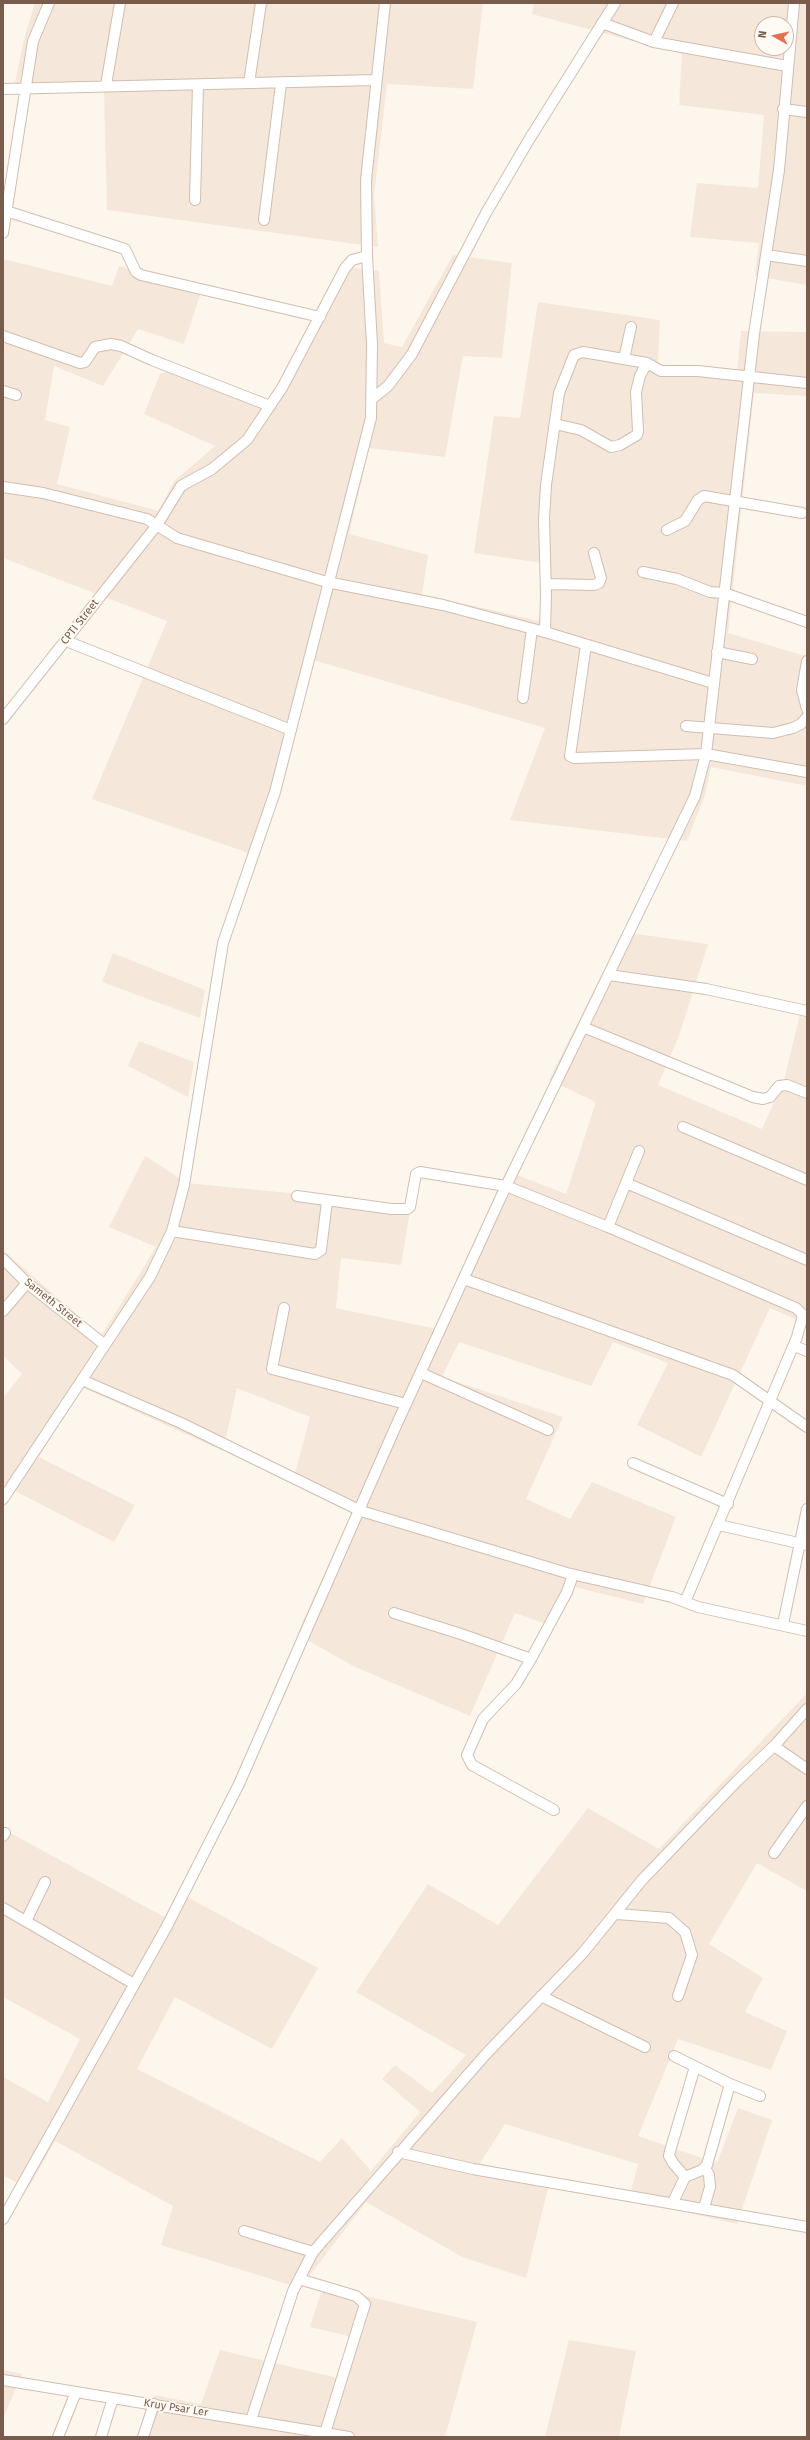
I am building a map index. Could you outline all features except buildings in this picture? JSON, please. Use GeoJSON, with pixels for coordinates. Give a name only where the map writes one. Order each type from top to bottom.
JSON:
{"type":"FeatureCollection","features":[{"type":"Feature","properties":{"kind":"street"},"geometry":{"type":"LineString","coordinates":[[3,233],[5,210],[33,41],[49,3]]}},
{"type":"Feature","properties":{"kind":"street"},"geometry":{"type":"LineString","coordinates":[[106,85],[120,3]]}},
{"type":"Feature","properties":{"kind":"street"},"geometry":{"type":"LineString","coordinates":[[249,83],[261,3]]}},
{"type":"Feature","properties":{"kind":"street"},"geometry":{"type":"LineString","coordinates":[[3,1499],[150,1277],[172,1231],[184,1185],[223,943],[275,792],[292,730],[327,582],[365,446],[373,398],[367,256],[366,180],[385,3]]}},
{"type":"Feature","properties":{"kind":"street"},"geometry":{"type":"LineString","coordinates":[[373,398],[388,386],[412,354],[486,213],[615,3]]}},
{"type":"Feature","properties":{"kind":"street"},"geometry":{"type":"LineString","coordinates":[[654,42],[673,3]]}},
{"type":"Feature","properties":{"kind":"street"},"geometry":{"type":"LineString","coordinates":[[3,2219],[134,1984],[239,1784],[361,1511],[406,1404],[506,1186],[695,796],[706,754],[749,377],[778,170],[794,3]]}},
{"type":"Feature","properties":{"kind":"street"},"geometry":{"type":"LineString","coordinates":[[602,23],[654,42],[750,61],[787,66]]}},
{"type":"Feature","properties":{"kind":"street"},"geometry":{"type":"LineString","coordinates":[[3,88],[106,85],[281,84],[376,80]]}},
{"type":"Feature","properties":{"kind":"street"},"geometry":{"type":"LineString","coordinates":[[264,220],[281,84]]}},
{"type":"Feature","properties":{"kind":"street"},"geometry":{"type":"LineString","coordinates":[[195,200],[198,85]]}},
{"type":"Feature","properties":{"kind":"street"},"geometry":{"type":"LineString","coordinates":[[783,109],[807,112]]}},
{"type":"Feature","properties":{"kind":"street"},"geometry":{"type":"LineString","coordinates":[[5,210],[125,249],[136,272],[141,275],[320,317]]}},
{"type":"Feature","properties":{"kind":"street"},"geometry":{"type":"LineString","coordinates":[[766,255],[807,261]]}},
{"type":"Feature","properties":{"kind":"street","name":"CPTI Street"},"geometry":{"type":"LineString","coordinates":[[3,719],[157,525],[181,486],[212,469],[247,440],[282,388],[349,263],[367,256]]}},
{"type":"Feature","properties":{"kind":"street"},"geometry":{"type":"LineString","coordinates":[[624,359],[631,327]]}},
{"type":"Feature","properties":{"kind":"street"},"geometry":{"type":"LineString","coordinates":[[3,336],[80,363],[85,362],[95,347],[111,344],[121,346],[152,360],[270,406]]}},
{"type":"Feature","properties":{"kind":"street"},"geometry":{"type":"LineString","coordinates":[[545,632],[545,501],[559,393],[574,355],[583,352],[648,363],[661,371],[698,371],[807,383]]}},
{"type":"Feature","properties":{"kind":"street"},"geometry":{"type":"LineString","coordinates":[[554,424],[581,430],[611,447],[620,445],[637,435],[636,392],[640,376],[648,363]]}},
{"type":"Feature","properties":{"kind":"street"},"geometry":{"type":"LineString","coordinates":[[3,391],[16,395]]}},
{"type":"Feature","properties":{"kind":"street"},"geometry":{"type":"LineString","coordinates":[[3,487],[43,493],[147,519],[177,538],[327,582],[443,605],[545,632],[713,683]]}},
{"type":"Feature","properties":{"kind":"street"},"geometry":{"type":"LineString","coordinates":[[667,530],[685,521],[698,500],[704,496],[802,513]]}},
{"type":"Feature","properties":{"kind":"street"},"geometry":{"type":"LineString","coordinates":[[546,584],[594,585],[600,582],[601,578],[594,553]]}},
{"type":"Feature","properties":{"kind":"street"},"geometry":{"type":"LineString","coordinates":[[643,572],[677,579],[710,592],[724,593],[807,622]]}},
{"type":"Feature","properties":{"kind":"street"},"geometry":{"type":"LineString","coordinates":[[523,698],[532,629]]}},
{"type":"Feature","properties":{"kind":"street"},"geometry":{"type":"LineString","coordinates":[[66,641],[292,730]]}},
{"type":"Feature","properties":{"kind":"street"},"geometry":{"type":"LineString","coordinates":[[586,645],[570,756],[574,758],[706,754],[807,772]]}},
{"type":"Feature","properties":{"kind":"street"},"geometry":{"type":"LineString","coordinates":[[717,652],[752,659]]}},
{"type":"Feature","properties":{"kind":"street"},"geometry":{"type":"LineString","coordinates":[[807,661],[802,690],[807,709]]}},
{"type":"Feature","properties":{"kind":"street"},"geometry":{"type":"LineString","coordinates":[[686,726],[773,733],[793,728],[801,724],[807,717]]}},
{"type":"Feature","properties":{"kind":"street"},"geometry":{"type":"LineString","coordinates":[[609,975],[706,989],[807,1011]]}},
{"type":"Feature","properties":{"kind":"street"},"geometry":{"type":"LineString","coordinates":[[583,1027],[753,1097],[763,1099],[770,1097],[779,1086],[787,1085],[807,1093]]}},
{"type":"Feature","properties":{"kind":"street"},"geometry":{"type":"LineString","coordinates":[[683,1127],[807,1180]]}},
{"type":"Feature","properties":{"kind":"street"},"geometry":{"type":"LineString","coordinates":[[608,1228],[638,1151]]}},
{"type":"Feature","properties":{"kind":"street"},"geometry":{"type":"LineString","coordinates":[[297,1196],[327,1201],[407,1209],[410,1207],[416,1174],[420,1172],[506,1186],[796,1308],[803,1315],[794,1346],[685,1602]]}},
{"type":"Feature","properties":{"kind":"street"},"geometry":{"type":"LineString","coordinates":[[626,1183],[807,1260]]}},
{"type":"Feature","properties":{"kind":"street"},"geometry":{"type":"LineString","coordinates":[[172,1231],[315,1254],[321,1250],[327,1201]]}},
{"type":"Feature","properties":{"kind":"street","name":"Sameth Street"},"geometry":{"type":"LineString","coordinates":[[3,1259],[27,1283],[105,1346]]}},
{"type":"Feature","properties":{"kind":"street"},"geometry":{"type":"LineString","coordinates":[[464,1279],[733,1376],[807,1427]]}},
{"type":"Feature","properties":{"kind":"street"},"geometry":{"type":"LineString","coordinates":[[3,1311],[27,1283]]}},
{"type":"Feature","properties":{"kind":"street"},"geometry":{"type":"LineString","coordinates":[[284,1308],[272,1369],[406,1404]]}},
{"type":"Feature","properties":{"kind":"street"},"geometry":{"type":"LineString","coordinates":[[794,1346],[807,1351]]}},
{"type":"Feature","properties":{"kind":"street"},"geometry":{"type":"LineString","coordinates":[[421,1373],[548,1430]]}},
{"type":"Feature","properties":{"kind":"street"},"geometry":{"type":"LineString","coordinates":[[82,1380],[181,1423],[361,1511],[573,1574],[685,1602],[698,1607],[783,1624],[807,1631]]}},
{"type":"Feature","properties":{"kind":"street"},"geometry":{"type":"LineString","coordinates":[[633,1463],[728,1504]]}},
{"type":"Feature","properties":{"kind":"street"},"geometry":{"type":"LineString","coordinates":[[783,1624],[804,1544],[807,1509]]}},
{"type":"Feature","properties":{"kind":"street"},"geometry":{"type":"LineString","coordinates":[[719,1525],[804,1544]]}},
{"type":"Feature","properties":{"kind":"street"},"geometry":{"type":"LineString","coordinates":[[554,1810],[472,1765],[467,1755],[483,1719],[516,1684],[567,1592],[573,1574]]}},
{"type":"Feature","properties":{"kind":"street"},"geometry":{"type":"LineString","coordinates":[[394,1613],[461,1634],[530,1660]]}},
{"type":"Feature","properties":{"kind":"street"},"geometry":{"type":"LineString","coordinates":[[251,2420],[274,2346],[299,2279],[313,2252],[398,2152],[617,1914],[642,1880],[737,1781],[774,1746],[807,1709]]}},
{"type":"Feature","properties":{"kind":"street"},"geometry":{"type":"LineString","coordinates":[[774,1746],[807,1769]]}},
{"type":"Feature","properties":{"kind":"street"},"geometry":{"type":"LineString","coordinates":[[774,1853],[807,1806]]}},
{"type":"Feature","properties":{"kind":"street"},"geometry":{"type":"LineString","coordinates":[[26,1921],[45,1882]]}},
{"type":"Feature","properties":{"kind":"street"},"geometry":{"type":"LineString","coordinates":[[3,1908],[134,1984]]}},
{"type":"Feature","properties":{"kind":"street"},"geometry":{"type":"LineString","coordinates":[[617,1914],[669,1918],[685,1932],[692,1955],[678,1996]]}},
{"type":"Feature","properties":{"kind":"street"},"geometry":{"type":"LineString","coordinates":[[541,1996],[645,2047]]}},
{"type":"Feature","properties":{"kind":"street"},"geometry":{"type":"LineString","coordinates":[[674,2056],[730,2084],[760,2096]]}},
{"type":"Feature","properties":{"kind":"street"},"geometry":{"type":"LineString","coordinates":[[685,2177],[669,2156],[695,2067]]}},
{"type":"Feature","properties":{"kind":"street"},"geometry":{"type":"LineString","coordinates":[[704,2208],[710,2187],[709,2175],[705,2168],[730,2084]]}},
{"type":"Feature","properties":{"kind":"street"},"geometry":{"type":"LineString","coordinates":[[398,2152],[473,2169],[673,2202],[807,2227]]}},
{"type":"Feature","properties":{"kind":"street"},"geometry":{"type":"LineString","coordinates":[[673,2202],[685,2177],[705,2168]]}},
{"type":"Feature","properties":{"kind":"street"},"geometry":{"type":"LineString","coordinates":[[244,2231],[313,2252]]}},
{"type":"Feature","properties":{"kind":"street"},"geometry":{"type":"LineString","coordinates":[[299,2279],[356,2296],[365,2304],[325,2433]]}},
{"type":"Feature","properties":{"kind":"street","name":"Kruy Psar Ler"},"geometry":{"type":"LineString","coordinates":[[3,2380],[350,2437]]}},
{"type":"Feature","properties":{"kind":"street"},"geometry":{"type":"LineString","coordinates":[[58,2437],[76,2392]]}},
{"type":"Feature","properties":{"kind":"street"},"geometry":{"type":"LineString","coordinates":[[101,2437],[113,2398]]}},
{"type":"Feature","properties":{"kind":"street"},"geometry":{"type":"LineString","coordinates":[[143,2437],[154,2404]]}},
{"type":"Feature","properties":{"kind":"shaded area"},"geometry":{"type":"Polygon","coordinates":[[[35,3],[483,3],[473,89],[387,84],[374,195],[378,247],[107,210],[104,90],[13,92],[24,39],[35,3]]]}},
{"type":"Feature","properties":{"kind":"shaded area"},"geometry":{"type":"Polygon","coordinates":[[[534,3],[807,3],[807,285],[755,276],[759,243],[690,237],[697,183],[758,188],[764,115],[679,105],[682,54],[532,14],[534,3]]]}},
{"type":"Feature","properties":{"kind":"shaded area"},"geometry":{"type":"Polygon","coordinates":[[[453,255],[512,263],[502,358],[463,356],[445,457],[369,448],[349,534],[428,555],[422,594],[539,621],[549,564],[474,553],[494,416],[520,418],[538,302],[660,320],[658,364],[737,371],[741,331],[807,332],[807,396],[754,393],[728,633],[805,656],[800,680],[807,682],[807,786],[711,767],[705,795],[687,841],[510,820],[545,728],[310,659],[256,857],[243,851],[92,799],[167,621],[3,558],[3,259],[112,286],[119,266],[202,289],[184,344],[138,329],[103,386],[54,366],[45,420],[70,427],[57,484],[159,511],[174,481],[215,446],[144,414],[160,374],[176,369],[268,401],[342,266],[379,271],[384,343],[402,347],[453,255]]]}},
{"type":"Feature","properties":{"kind":"shaded area"},"geometry":{"type":"Polygon","coordinates":[[[623,932],[708,944],[679,1036],[658,1085],[762,1129],[784,1080],[802,1006],[807,1007],[807,1324],[770,1308],[701,1457],[637,1425],[668,1363],[613,1342],[591,1386],[459,1342],[442,1377],[563,1417],[526,1499],[570,1519],[592,1482],[676,1517],[643,1604],[567,1585],[546,1624],[515,1613],[470,1716],[353,1666],[297,1634],[357,1502],[295,1473],[310,1417],[237,1388],[223,1451],[82,1387],[39,1457],[135,1505],[114,1542],[15,1491],[3,1508],[3,1398],[22,1374],[3,1356],[3,1250],[101,1336],[156,1247],[109,1227],[145,1156],[187,1183],[320,1196],[410,1211],[401,1265],[341,1258],[336,1308],[437,1329],[507,1171],[566,1194],[596,1102],[549,1080],[623,932]]]}},
{"type":"Feature","properties":{"kind":"shaded area"},"geometry":{"type":"Polygon","coordinates":[[[113,953],[205,990],[200,1018],[102,982],[113,953]]]}},
{"type":"Feature","properties":{"kind":"shaded area"},"geometry":{"type":"Polygon","coordinates":[[[139,1041],[194,1062],[188,1097],[128,1066],[139,1041]]]}},
{"type":"Feature","properties":{"kind":"shaded area"},"geometry":{"type":"Polygon","coordinates":[[[807,1693],[807,1891],[757,1863],[709,1944],[763,1978],[745,2012],[787,2031],[771,2070],[678,2039],[638,2136],[717,2163],[738,2108],[772,2120],[737,2224],[629,2199],[638,2164],[505,2124],[480,2163],[550,2180],[526,2278],[462,2257],[366,2202],[300,2288],[161,2245],[173,2206],[55,2141],[28,2189],[3,2175],[3,2077],[48,2102],[80,2039],[3,1997],[3,1829],[166,1918],[178,1892],[318,1968],[272,2049],[175,1997],[137,2069],[320,2162],[342,2138],[371,2171],[420,2112],[382,2079],[395,2065],[432,2093],[466,2055],[356,1992],[428,1884],[498,1925],[588,1808],[659,1849],[807,1693]]]}},
{"type":"Feature","properties":{"kind":"shaded area"},"geometry":{"type":"Polygon","coordinates":[[[323,2286],[477,2322],[445,2437],[139,2437],[154,2395],[201,2404],[220,2350],[338,2378],[352,2337],[310,2327],[323,2286]]]}},
{"type":"Feature","properties":{"kind":"shaded area"},"geometry":{"type":"Polygon","coordinates":[[[569,2340],[636,2351],[619,2437],[545,2437],[569,2340]]]}},
{"type":"Feature","properties":{"kind":"shaded area"},"geometry":{"type":"Polygon","coordinates":[[[3,2370],[22,2374],[3,2419],[3,2370]]]}}]}
